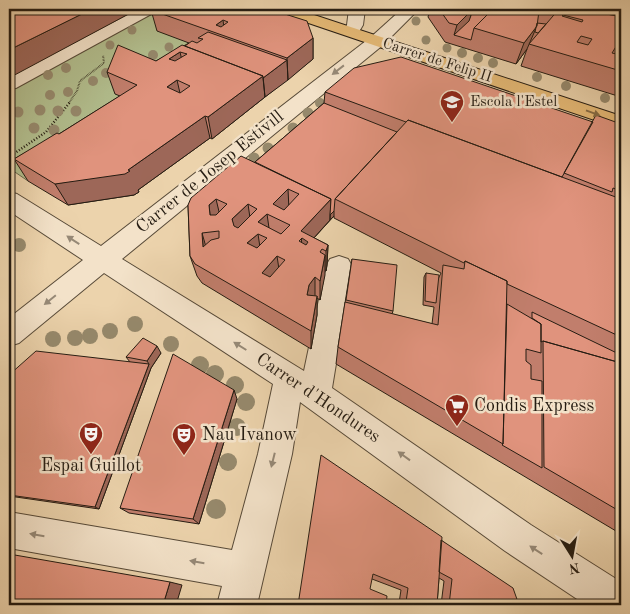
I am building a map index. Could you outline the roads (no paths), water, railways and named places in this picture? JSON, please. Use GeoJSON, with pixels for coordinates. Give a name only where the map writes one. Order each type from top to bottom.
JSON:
{"type":"FeatureCollection","features":[{"type":"Feature","properties":{"kind":"main road","name":"Carrer de Felip II"},"geometry":{"type":"LineString","coordinates":[[281,9],[621,123]]}},
{"type":"Feature","properties":{"kind":"street"},"geometry":{"type":"LineString","coordinates":[[9,84],[150,9]]}},
{"type":"Feature","properties":{"kind":"street"},"geometry":{"type":"LineString","coordinates":[[351,32],[357,9]]}},
{"type":"Feature","properties":{"kind":"street","name":"Carrer de Josep Estivill"},"geometry":{"type":"LineString","coordinates":[[9,334],[377,41],[411,9]]}},
{"type":"Feature","properties":{"kind":"street","name":"Carrer d'Hondures"},"geometry":{"type":"LineString","coordinates":[[9,200],[302,386],[518,538],[621,605]]}},
{"type":"Feature","properties":{"kind":"street"},"geometry":{"type":"LineString","coordinates":[[238,605],[275,454],[302,386],[339,266]]}},
{"type":"Feature","properties":{"kind":"street"},"geometry":{"type":"LineString","coordinates":[[9,530],[246,571]]}},
{"type":"Feature","properties":{"kind":"place","name":"Escola l'Estel"},"geometry":{"type":"Point","coordinates":[452,123]}},
{"type":"Feature","properties":{"kind":"place","name":"Condis Express"},"geometry":{"type":"Point","coordinates":[457,427]}},
{"type":"Feature","properties":{"kind":"place","name":"Espai Guillot"},"geometry":{"type":"Point","coordinates":[91,455]}},
{"type":"Feature","properties":{"kind":"place","name":"Nau Ivanow"},"geometry":{"type":"Point","coordinates":[184,456]}}]}
